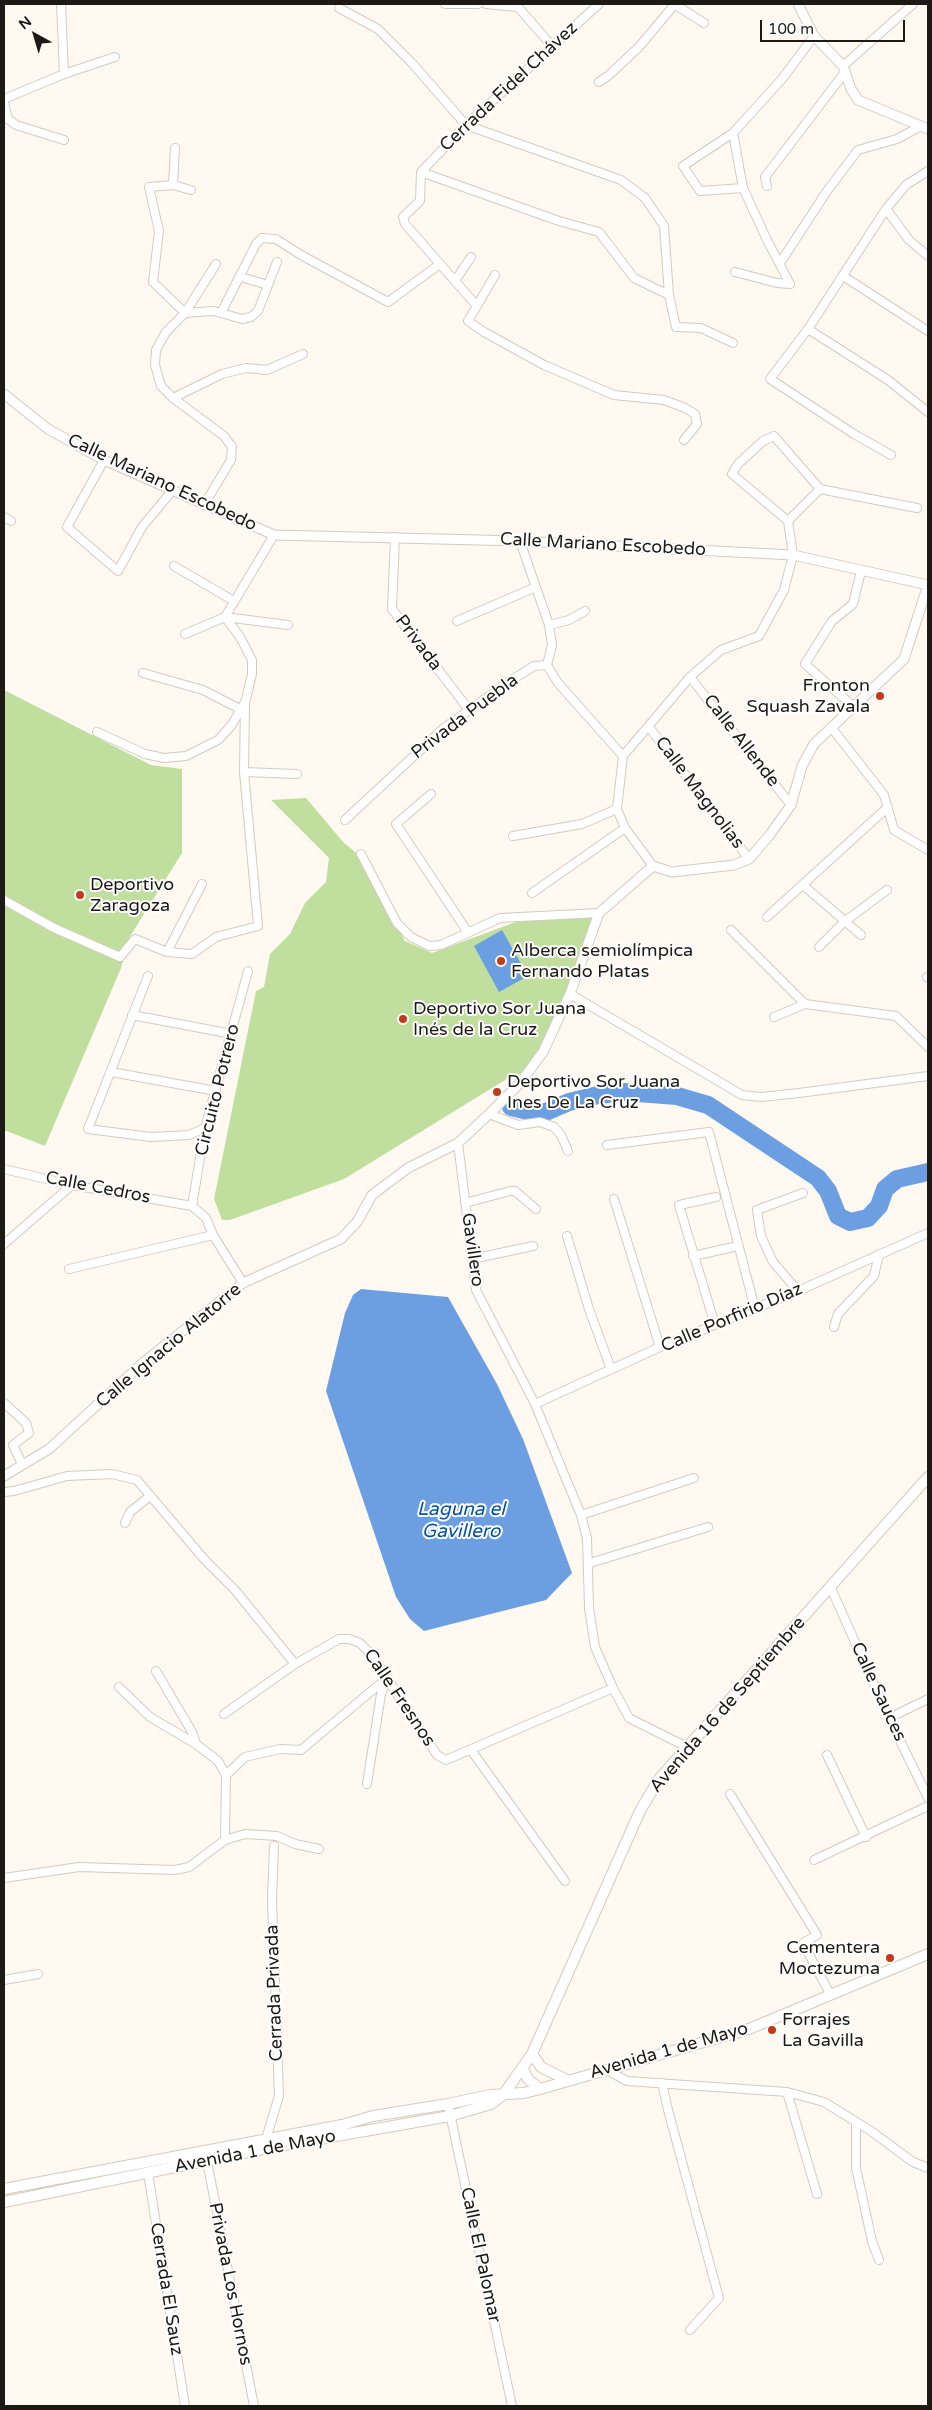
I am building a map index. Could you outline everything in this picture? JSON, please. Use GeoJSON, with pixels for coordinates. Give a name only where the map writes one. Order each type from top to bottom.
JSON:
{"type":"FeatureCollection","features":[{"type":"Feature","properties":{"kind":"main road","name":"Avenida 16 de Septiembre"},"geometry":{"type":"LineString","coordinates":[[503,2095],[532,2054],[640,1811],[659,1779],[928,1477]]}},
{"type":"Feature","properties":{"kind":"main road","name":"Avenida 1 de Mayo"},"geometry":{"type":"LineString","coordinates":[[4,2189],[342,2124],[373,2116],[490,2095],[503,2095],[540,2089],[749,2029],[830,1994],[927,1956]]}},
{"type":"Feature","properties":{"kind":"main road"},"geometry":{"type":"LineString","coordinates":[[532,2054],[541,2066],[566,2080]]}},
{"type":"Feature","properties":{"kind":"main road"},"geometry":{"type":"LineString","coordinates":[[523,2069],[528,2079],[540,2089]]}},
{"type":"Feature","properties":{"kind":"main road","name":"Avenida 1 de Mayo"},"geometry":{"type":"LineString","coordinates":[[4,2202],[207,2161],[450,2116],[491,2104],[503,2095]]}},
{"type":"Feature","properties":{"kind":"street"},"geometry":{"type":"LineString","coordinates":[[62,4],[64,74]]}},
{"type":"Feature","properties":{"kind":"street"},"geometry":{"type":"LineString","coordinates":[[445,4],[478,4]]}},
{"type":"Feature","properties":{"kind":"street"},"geometry":{"type":"LineString","coordinates":[[486,4],[518,6],[553,47]]}},
{"type":"Feature","properties":{"kind":"street","name":"Cerrada Fidel Chávez"},"geometry":{"type":"LineString","coordinates":[[421,172],[466,126],[599,4]]}},
{"type":"Feature","properties":{"kind":"street"},"geometry":{"type":"LineString","coordinates":[[599,82],[639,47],[675,4],[704,23]]}},
{"type":"Feature","properties":{"kind":"street"},"geometry":{"type":"LineString","coordinates":[[798,4],[814,36],[844,69],[858,100],[925,127]]}},
{"type":"Feature","properties":{"kind":"street"},"geometry":{"type":"LineString","coordinates":[[767,186],[764,177],[844,69],[913,4]]}},
{"type":"Feature","properties":{"kind":"street"},"geometry":{"type":"LineString","coordinates":[[339,8],[378,29],[412,63],[466,126],[621,180],[646,198],[664,226],[669,295],[676,327],[702,328],[733,343]]}},
{"type":"Feature","properties":{"kind":"street"},"geometry":{"type":"LineString","coordinates":[[743,188],[700,191],[683,166],[734,133],[782,79],[814,36]]}},
{"type":"Feature","properties":{"kind":"street"},"geometry":{"type":"LineString","coordinates":[[64,140],[16,125],[8,119],[4,101],[64,74],[115,57]]}},
{"type":"Feature","properties":{"kind":"street"},"geometry":{"type":"LineString","coordinates":[[780,263],[827,191],[858,150],[897,139],[925,127]]}},
{"type":"Feature","properties":{"kind":"street"},"geometry":{"type":"LineString","coordinates":[[734,133],[743,188],[790,284],[777,283],[735,272]]}},
{"type":"Feature","properties":{"kind":"street"},"geometry":{"type":"LineString","coordinates":[[173,185],[175,148]]}},
{"type":"Feature","properties":{"kind":"street"},"geometry":{"type":"LineString","coordinates":[[891,455],[854,434],[770,379],[808,329],[886,209],[906,185],[928,171]]}},
{"type":"Feature","properties":{"kind":"street"},"geometry":{"type":"LineString","coordinates":[[476,304],[405,224],[403,217],[420,201],[421,172],[559,221],[599,232],[634,278],[669,295]]}},
{"type":"Feature","properties":{"kind":"street"},"geometry":{"type":"LineString","coordinates":[[191,190],[173,185],[149,187],[159,231],[153,282],[184,313],[214,311],[242,319],[251,318],[258,311],[277,262]]}},
{"type":"Feature","properties":{"kind":"street"},"geometry":{"type":"LineString","coordinates":[[886,209],[909,240],[928,256]]}},
{"type":"Feature","properties":{"kind":"street"},"geometry":{"type":"LineString","coordinates":[[221,313],[241,277],[256,244],[262,238],[276,239],[301,255],[388,302],[440,264]]}},
{"type":"Feature","properties":{"kind":"street"},"geometry":{"type":"LineString","coordinates":[[455,282],[471,258]]}},
{"type":"Feature","properties":{"kind":"street"},"geometry":{"type":"LineString","coordinates":[[204,505],[231,460],[232,447],[224,436],[173,398],[161,386],[155,365],[156,350],[166,332],[184,313],[216,264]]}},
{"type":"Feature","properties":{"kind":"street"},"geometry":{"type":"LineString","coordinates":[[495,275],[476,304],[468,322],[544,364],[614,395],[664,400],[695,414],[697,424],[684,440]]}},
{"type":"Feature","properties":{"kind":"street"},"geometry":{"type":"LineString","coordinates":[[843,276],[928,331]]}},
{"type":"Feature","properties":{"kind":"street"},"geometry":{"type":"LineString","coordinates":[[241,277],[268,285]]}},
{"type":"Feature","properties":{"kind":"street"},"geometry":{"type":"LineString","coordinates":[[808,329],[888,380],[928,412]]}},
{"type":"Feature","properties":{"kind":"street"},"geometry":{"type":"LineString","coordinates":[[173,398],[222,374],[246,368],[267,370],[303,354]]}},
{"type":"Feature","properties":{"kind":"street","name":"Calle Mariano Escobedo"},"geometry":{"type":"LineString","coordinates":[[4,394],[48,429],[104,460],[274,534],[520,541],[793,555],[928,585]]}},
{"type":"Feature","properties":{"kind":"street"},"geometry":{"type":"LineString","coordinates":[[917,508],[820,489],[774,436],[763,441],[738,464],[732,474],[788,521],[793,555],[784,590],[759,636],[721,650],[690,677],[623,756],[617,809],[625,828],[653,866],[672,872],[734,865],[748,859],[769,836],[791,805],[802,766],[814,744],[904,659],[928,585]]}},
{"type":"Feature","properties":{"kind":"street"},"geometry":{"type":"LineString","coordinates":[[104,460],[67,527],[118,570],[142,527],[172,491]]}},
{"type":"Feature","properties":{"kind":"street"},"geometry":{"type":"LineString","coordinates":[[788,521],[820,489]]}},
{"type":"Feature","properties":{"kind":"street"},"geometry":{"type":"LineString","coordinates":[[4,517],[11,521]]}},
{"type":"Feature","properties":{"kind":"street","name":"Calle Mariano Escobedo"},"geometry":{"type":"LineString","coordinates":[[225,617],[274,534]]}},
{"type":"Feature","properties":{"kind":"street","name":"Privada"},"geometry":{"type":"LineString","coordinates":[[395,537],[392,609],[469,710]]}},
{"type":"Feature","properties":{"kind":"street"},"geometry":{"type":"LineString","coordinates":[[520,541],[550,625],[552,645],[546,665],[558,683],[623,756]]}},
{"type":"Feature","properties":{"kind":"street"},"geometry":{"type":"LineString","coordinates":[[174,566],[234,601]]}},
{"type":"Feature","properties":{"kind":"street"},"geometry":{"type":"LineString","coordinates":[[854,707],[805,664],[832,621],[852,604],[861,571]]}},
{"type":"Feature","properties":{"kind":"street"},"geometry":{"type":"LineString","coordinates":[[457,621],[536,587]]}},
{"type":"Feature","properties":{"kind":"street"},"geometry":{"type":"LineString","coordinates":[[550,625],[569,620],[585,612]]}},
{"type":"Feature","properties":{"kind":"street"},"geometry":{"type":"LineString","coordinates":[[185,634],[225,617],[288,625]]}},
{"type":"Feature","properties":{"kind":"street"},"geometry":{"type":"LineString","coordinates":[[97,732],[146,754],[164,758],[177,758],[193,753],[218,740],[231,726],[242,706],[251,681],[252,660],[240,637],[225,617]]}},
{"type":"Feature","properties":{"kind":"street","name":"Privada Puebla"},"geometry":{"type":"LineString","coordinates":[[345,820],[377,792],[416,752],[469,710],[534,666],[546,665]]}},
{"type":"Feature","properties":{"kind":"street"},"geometry":{"type":"LineString","coordinates":[[143,673],[203,690],[242,706]]}},
{"type":"Feature","properties":{"kind":"street","name":"Calle Allende"},"geometry":{"type":"LineString","coordinates":[[690,677],[791,805]]}},
{"type":"Feature","properties":{"kind":"street"},"geometry":{"type":"LineString","coordinates":[[4,900],[54,928],[120,957],[135,939],[167,952],[192,954],[216,937],[258,926],[244,772],[242,706]]}},
{"type":"Feature","properties":{"kind":"street","name":"Calle Magnolias"},"geometry":{"type":"LineString","coordinates":[[648,727],[748,859]]}},
{"type":"Feature","properties":{"kind":"street"},"geometry":{"type":"LineString","coordinates":[[830,727],[884,795],[894,830],[928,850]]}},
{"type":"Feature","properties":{"kind":"street"},"geometry":{"type":"LineString","coordinates":[[244,772],[297,774]]}},
{"type":"Feature","properties":{"kind":"street"},"geometry":{"type":"LineString","coordinates":[[431,794],[396,824],[468,932]]}},
{"type":"Feature","properties":{"kind":"street"},"geometry":{"type":"LineString","coordinates":[[767,917],[888,807]]}},
{"type":"Feature","properties":{"kind":"street"},"geometry":{"type":"LineString","coordinates":[[513,836],[582,824],[617,809]]}},
{"type":"Feature","properties":{"kind":"street"},"geometry":{"type":"LineString","coordinates":[[532,893],[625,828]]}},
{"type":"Feature","properties":{"kind":"street"},"geometry":{"type":"LineString","coordinates":[[361,854],[397,923],[411,937],[428,946],[441,945],[500,918],[599,913]]}},
{"type":"Feature","properties":{"kind":"street","name":"Calle Ignacio Alatorre"},"geometry":{"type":"LineString","coordinates":[[4,1476],[50,1449],[144,1362],[243,1283],[341,1240],[357,1222],[372,1195],[377,1190],[408,1168],[458,1143],[489,1114],[521,1082],[544,1052],[570,994],[599,913],[653,866]]}},
{"type":"Feature","properties":{"kind":"street"},"geometry":{"type":"LineString","coordinates":[[167,952],[202,884]]}},
{"type":"Feature","properties":{"kind":"street"},"geometry":{"type":"LineString","coordinates":[[803,885],[861,935]]}},
{"type":"Feature","properties":{"kind":"street"},"geometry":{"type":"LineString","coordinates":[[819,947],[844,922],[887,890]]}},
{"type":"Feature","properties":{"kind":"street"},"geometry":{"type":"LineString","coordinates":[[731,930],[805,1004]]}},
{"type":"Feature","properties":{"kind":"street","name":"Circuito Potrero"},"geometry":{"type":"LineString","coordinates":[[192,1206],[205,1128],[248,971]]}},
{"type":"Feature","properties":{"kind":"street"},"geometry":{"type":"LineString","coordinates":[[148,976],[88,1129],[151,1137],[189,1135],[205,1128]]}},
{"type":"Feature","properties":{"kind":"street"},"geometry":{"type":"LineString","coordinates":[[570,994],[742,1095],[761,1097],[928,1076]]}},
{"type":"Feature","properties":{"kind":"street"},"geometry":{"type":"LineString","coordinates":[[774,1017],[805,1004],[896,1016],[928,1046]]}},
{"type":"Feature","properties":{"kind":"street"},"geometry":{"type":"LineString","coordinates":[[132,1015],[232,1034]]}},
{"type":"Feature","properties":{"kind":"street"},"geometry":{"type":"LineString","coordinates":[[111,1072],[216,1092]]}},
{"type":"Feature","properties":{"kind":"street"},"geometry":{"type":"LineString","coordinates":[[489,1114],[518,1124],[540,1122],[554,1127],[562,1135],[568,1151]]}},
{"type":"Feature","properties":{"kind":"street"},"geometry":{"type":"LineString","coordinates":[[607,1145],[709,1132],[755,1309]]}},
{"type":"Feature","properties":{"kind":"street","name":"Gavillero"},"geometry":{"type":"LineString","coordinates":[[458,1143],[476,1290],[535,1404],[581,1515],[587,1538],[590,1563],[589,1608],[595,1647],[629,1718],[687,1747]]}},
{"type":"Feature","properties":{"kind":"street","name":"Calle Cedros"},"geometry":{"type":"LineString","coordinates":[[4,1168],[72,1186],[192,1206]]}},
{"type":"Feature","properties":{"kind":"street"},"geometry":{"type":"LineString","coordinates":[[4,1244],[72,1186]]}},
{"type":"Feature","properties":{"kind":"street"},"geometry":{"type":"LineString","coordinates":[[465,1203],[510,1190],[515,1191],[536,1209]]}},
{"type":"Feature","properties":{"kind":"street"},"geometry":{"type":"LineString","coordinates":[[798,1291],[773,1262],[761,1236],[757,1210],[803,1193]]}},
{"type":"Feature","properties":{"kind":"street"},"geometry":{"type":"LineString","coordinates":[[715,1325],[679,1205],[716,1197]]}},
{"type":"Feature","properties":{"kind":"street"},"geometry":{"type":"LineString","coordinates":[[614,1199],[660,1347]]}},
{"type":"Feature","properties":{"kind":"street"},"geometry":{"type":"LineString","coordinates":[[192,1206],[206,1218],[213,1235],[243,1283]]}},
{"type":"Feature","properties":{"kind":"street","name":"Calle Porfirio Díaz"},"geometry":{"type":"LineString","coordinates":[[535,1404],[660,1347],[798,1291],[928,1233]]}},
{"type":"Feature","properties":{"kind":"street"},"geometry":{"type":"LineString","coordinates":[[69,1269],[213,1235]]}},
{"type":"Feature","properties":{"kind":"street"},"geometry":{"type":"LineString","coordinates":[[567,1236],[589,1309],[611,1369]]}},
{"type":"Feature","properties":{"kind":"street"},"geometry":{"type":"LineString","coordinates":[[472,1259],[533,1246]]}},
{"type":"Feature","properties":{"kind":"street"},"geometry":{"type":"LineString","coordinates":[[693,1256],[738,1246]]}},
{"type":"Feature","properties":{"kind":"street"},"geometry":{"type":"LineString","coordinates":[[834,1327],[838,1314],[874,1276],[879,1254]]}},
{"type":"Feature","properties":{"kind":"street"},"geometry":{"type":"LineString","coordinates":[[4,1403],[26,1423],[29,1433],[13,1445],[22,1464]]}},
{"type":"Feature","properties":{"kind":"street"},"geometry":{"type":"LineString","coordinates":[[4,1492],[14,1492],[67,1476],[112,1474],[137,1480],[235,1590],[295,1664]]}},
{"type":"Feature","properties":{"kind":"street"},"geometry":{"type":"LineString","coordinates":[[581,1515],[694,1478]]}},
{"type":"Feature","properties":{"kind":"street"},"geometry":{"type":"LineString","coordinates":[[125,1523],[130,1512],[150,1496]]}},
{"type":"Feature","properties":{"kind":"street"},"geometry":{"type":"LineString","coordinates":[[590,1563],[708,1528]]}},
{"type":"Feature","properties":{"kind":"street","name":"Calle Sauces"},"geometry":{"type":"LineString","coordinates":[[830,1586],[889,1718],[928,1798]]}},
{"type":"Feature","properties":{"kind":"street","name":"Calle Fresnos"},"geometry":{"type":"LineString","coordinates":[[224,1714],[295,1664],[330,1643],[349,1638],[360,1643],[372,1655],[441,1759],[446,1760],[613,1688]]}},
{"type":"Feature","properties":{"kind":"street"},"geometry":{"type":"LineString","coordinates":[[156,1671],[192,1732],[196,1744]]}},
{"type":"Feature","properties":{"kind":"street"},"geometry":{"type":"LineString","coordinates":[[226,1775],[245,1757],[280,1749],[301,1750],[387,1678]]}},
{"type":"Feature","properties":{"kind":"street"},"geometry":{"type":"LineString","coordinates":[[367,1784],[381,1694],[387,1678]]}},
{"type":"Feature","properties":{"kind":"street"},"geometry":{"type":"LineString","coordinates":[[118,1687],[150,1717],[196,1744],[218,1761],[226,1775],[225,1840]]}},
{"type":"Feature","properties":{"kind":"street"},"geometry":{"type":"LineString","coordinates":[[889,1718],[928,1699]]}},
{"type":"Feature","properties":{"kind":"street"},"geometry":{"type":"LineString","coordinates":[[471,1750],[565,1881]]}},
{"type":"Feature","properties":{"kind":"street"},"geometry":{"type":"LineString","coordinates":[[827,1755],[866,1837]]}},
{"type":"Feature","properties":{"kind":"street"},"geometry":{"type":"LineString","coordinates":[[730,1794],[817,1935],[803,1943],[830,1994]]}},
{"type":"Feature","properties":{"kind":"street"},"geometry":{"type":"LineString","coordinates":[[814,1860],[928,1806]]}},
{"type":"Feature","properties":{"kind":"street"},"geometry":{"type":"LineString","coordinates":[[4,1878],[79,1867],[175,1870],[189,1867],[225,1840],[245,1834],[277,1836],[295,1844],[319,1849]]}},
{"type":"Feature","properties":{"kind":"street","name":"Cerrada Privada"},"geometry":{"type":"LineString","coordinates":[[266,2139],[279,2096],[272,1900],[274,1846]]}},
{"type":"Feature","properties":{"kind":"street"},"geometry":{"type":"LineString","coordinates":[[4,1980],[38,1974]]}},
{"type":"Feature","properties":{"kind":"street"},"geometry":{"type":"LineString","coordinates":[[607,2070],[627,2081],[787,2092],[824,2102],[913,2162],[928,2168]]}},
{"type":"Feature","properties":{"kind":"street"},"geometry":{"type":"LineString","coordinates":[[662,2083],[719,2298],[690,2330]]}},
{"type":"Feature","properties":{"kind":"street"},"geometry":{"type":"LineString","coordinates":[[787,2092],[817,2194]]}},
{"type":"Feature","properties":{"kind":"street","name":"Calle El Palomar"},"geometry":{"type":"LineString","coordinates":[[448,2104],[512,2406]]}},
{"type":"Feature","properties":{"kind":"street"},"geometry":{"type":"LineString","coordinates":[[856,2122],[856,2168],[872,2241],[879,2260]]}},
{"type":"Feature","properties":{"kind":"street","name":"Privada Los Hornos"},"geometry":{"type":"LineString","coordinates":[[207,2161],[254,2406]]}},
{"type":"Feature","properties":{"kind":"street","name":"Cerrada El Sauz"},"geometry":{"type":"LineString","coordinates":[[148,2173],[185,2406]]}},
{"type":"Feature","properties":{"kind":"green space","name":"Deportivo Zaragoza"},"geometry":{"type":"Polygon","coordinates":[[[4,690],[151,765],[182,769],[182,853],[129,938],[121,968],[45,1146],[4,1130],[4,690]]]}},
{"type":"Feature","properties":{"kind":"green space","name":"Deportivo Sor Juana Inés de la Cruz"},"geometry":{"type":"Polygon","coordinates":[[[306,798],[344,843],[359,855],[405,941],[432,953],[521,920],[596,915],[566,996],[545,1042],[524,1073],[510,1077],[344,1179],[230,1220],[222,1220],[214,1199],[256,991],[264,987],[270,954],[290,934],[305,903],[326,882],[329,858],[271,800],[306,798]]]}},
{"type":"Feature","properties":{"kind":"water","name":"Alberca semiolímpica Fernando Platas"},"geometry":{"type":"Polygon","coordinates":[[[502,930],[528,976],[499,992],[474,946],[502,930]]]}},
{"type":"Feature","properties":{"kind":"water","name":"Laguna el Gavillero"},"geometry":{"type":"Polygon","coordinates":[[[361,1289],[448,1297],[497,1384],[523,1439],[572,1573],[546,1600],[424,1631],[410,1619],[396,1597],[326,1391],[345,1313],[353,1295],[361,1289]]]}},
{"type":"Feature","properties":{"kind":"waterway"},"geometry":{"type":"LineString","coordinates":[[511,1107],[541,1114],[569,1102],[598,1095],[624,1092],[677,1096],[708,1105],[818,1178],[828,1191],[838,1216],[850,1222],[868,1218],[879,1206],[885,1189],[897,1179],[928,1172]]}},
{"type":"Feature","properties":{"kind":"place","name":"Fronton Squash Zavala"},"geometry":{"type":"Point","coordinates":[880,696]}},
{"type":"Feature","properties":{"kind":"place","name":"Deportivo Zaragoza"},"geometry":{"type":"Point","coordinates":[80,895]}},
{"type":"Feature","properties":{"kind":"place","name":"Alberca semiolímpica Fernando Platas"},"geometry":{"type":"Point","coordinates":[501,961]}},
{"type":"Feature","properties":{"kind":"place","name":"Deportivo Sor Juana Inés de la Cruz"},"geometry":{"type":"Point","coordinates":[403,1019]}},
{"type":"Feature","properties":{"kind":"place","name":"Deportivo Sor Juana Ines De La Cruz"},"geometry":{"type":"Point","coordinates":[497,1092]}},
{"type":"Feature","properties":{"kind":"place","name":"Cementera Moctezuma"},"geometry":{"type":"Point","coordinates":[890,1958]}},
{"type":"Feature","properties":{"kind":"place","name":"Forrajes La Gavilla"},"geometry":{"type":"Point","coordinates":[772,2030]}}]}
